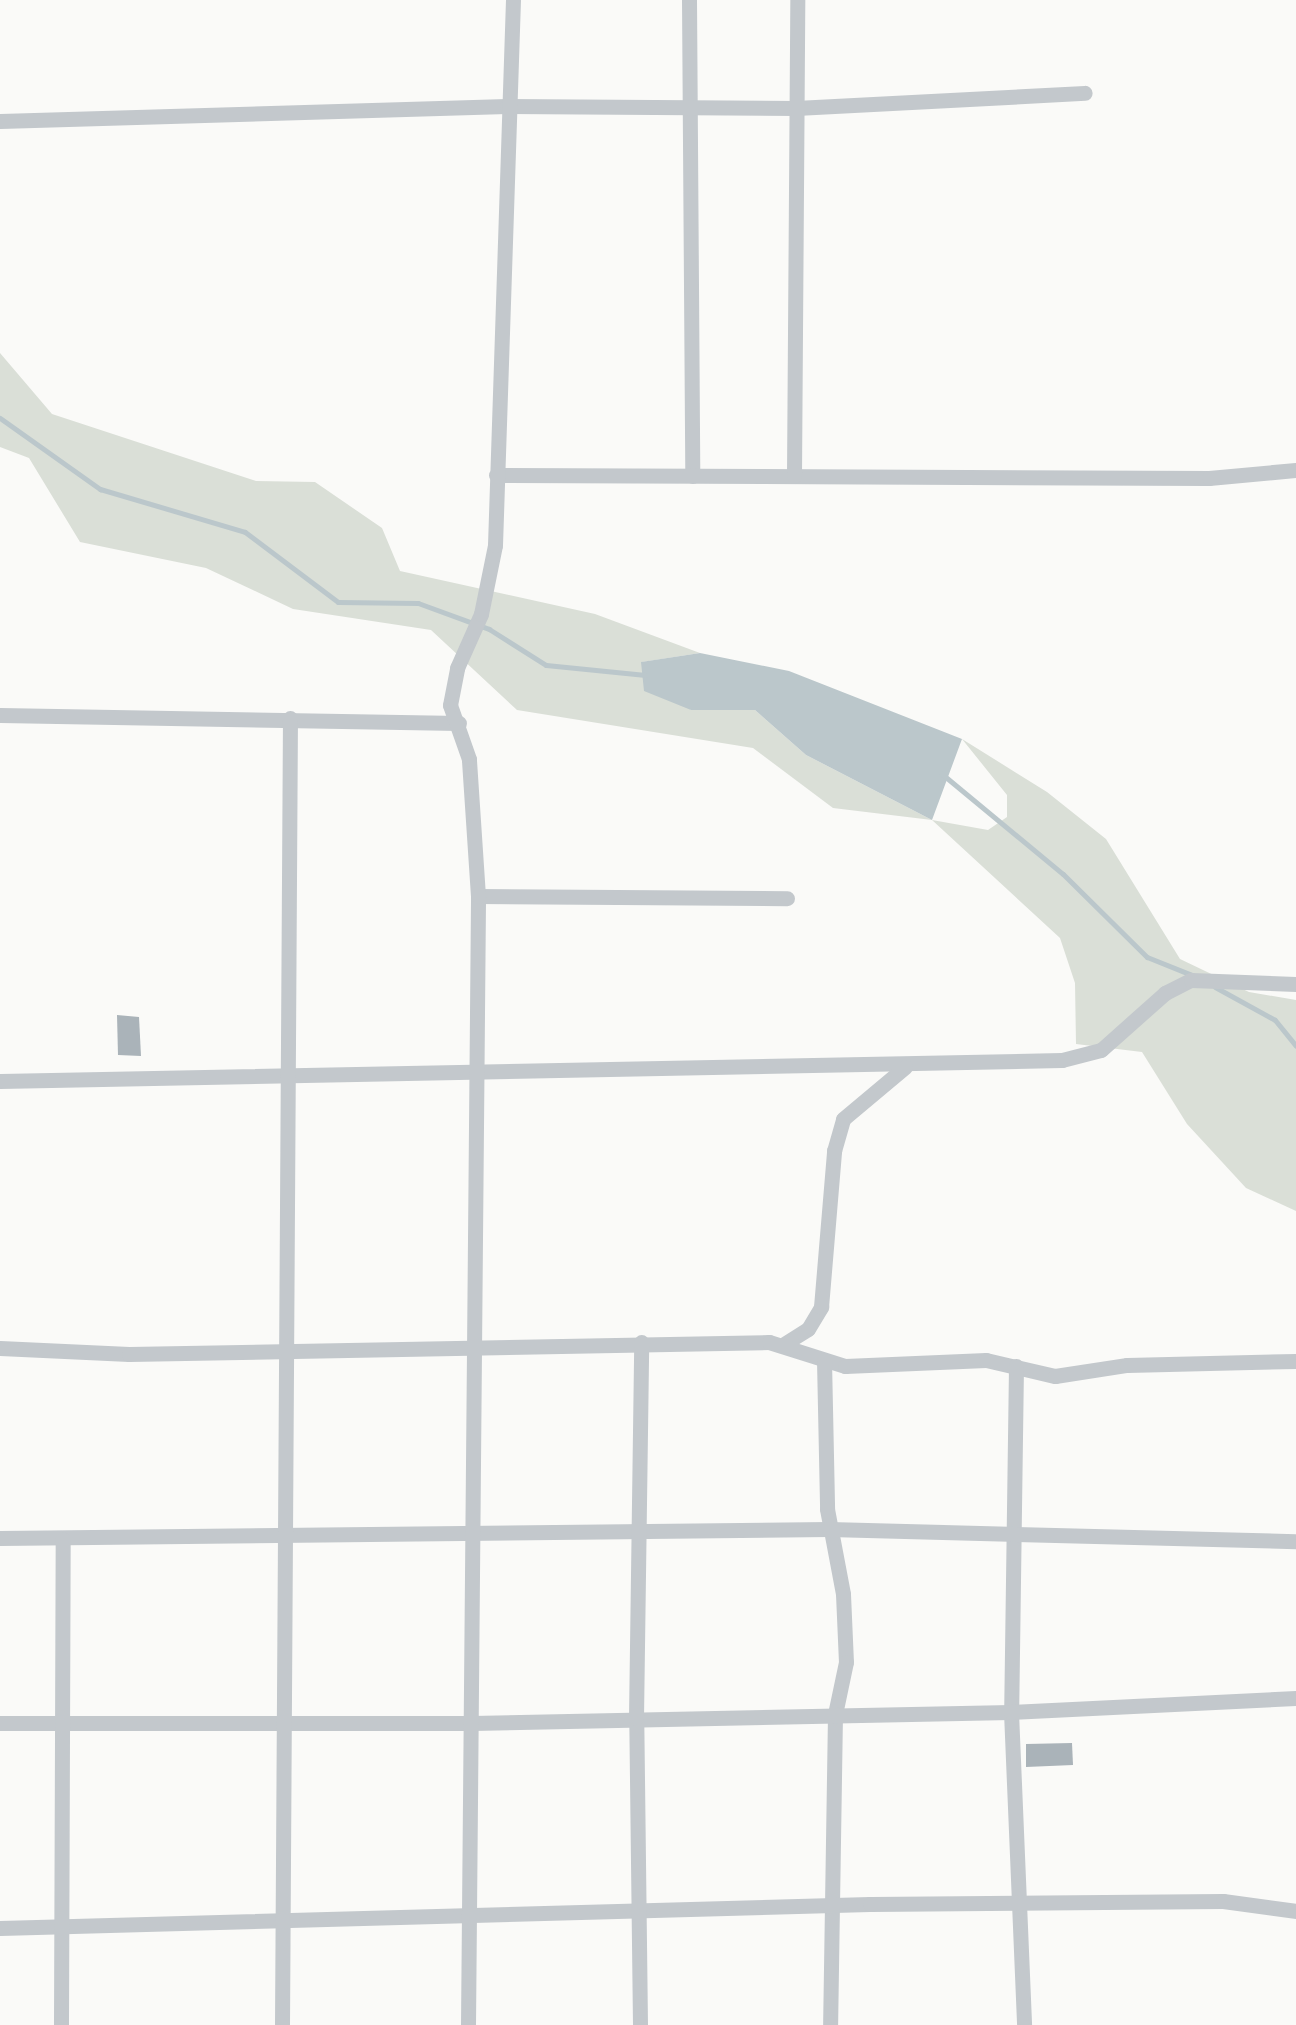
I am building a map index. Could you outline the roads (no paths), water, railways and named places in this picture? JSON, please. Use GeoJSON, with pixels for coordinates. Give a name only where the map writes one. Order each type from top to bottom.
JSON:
{"type":"FeatureCollection","features":[{"type":"Feature","properties":{"kind":"street"},"geometry":{"type":"LineString","coordinates":[[468,2025],[478,896],[469,759],[451,687],[492,573],[513,0]]}},
{"type":"Feature","properties":{"kind":"street"},"geometry":{"type":"LineString","coordinates":[[689,0],[692,476]]}},
{"type":"Feature","properties":{"kind":"street"},"geometry":{"type":"LineString","coordinates":[[794,476],[797,0]]}},
{"type":"Feature","properties":{"kind":"street"},"geometry":{"type":"LineString","coordinates":[[0,121],[507,106],[796,108],[1085,93]]}},
{"type":"Feature","properties":{"kind":"street"},"geometry":{"type":"LineString","coordinates":[[496,475],[1209,478],[1296,470]]}},
{"type":"Feature","properties":{"kind":"street"},"geometry":{"type":"LineString","coordinates":[[0,715],[459,723]]}},
{"type":"Feature","properties":{"kind":"street"},"geometry":{"type":"LineString","coordinates":[[282,2025],[290,1350],[290,718]]}},
{"type":"Feature","properties":{"kind":"street"},"geometry":{"type":"LineString","coordinates":[[478,896],[786,898]]}},
{"type":"Feature","properties":{"kind":"street"},"geometry":{"type":"LineString","coordinates":[[0,1081],[478,1076],[906,1066],[1083,1057],[1191,980],[1296,984]]}},
{"type":"Feature","properties":{"kind":"street"},"geometry":{"type":"LineString","coordinates":[[784,1344],[808,1328],[820,1307],[834,1151],[844,1119],[906,1066]]}},
{"type":"Feature","properties":{"kind":"street"},"geometry":{"type":"LineString","coordinates":[[640,2025],[636,1532],[641,1342]]}},
{"type":"Feature","properties":{"kind":"street"},"geometry":{"type":"LineString","coordinates":[[0,1348],[90,1354],[641,1342],[784,1344],[845,1366],[986,1360],[1055,1376],[1127,1366],[1296,1362]]}},
{"type":"Feature","properties":{"kind":"street"},"geometry":{"type":"LineString","coordinates":[[824,1360],[829,1529],[843,1594],[846,1662],[835,1714],[830,2025]]}},
{"type":"Feature","properties":{"kind":"street"},"geometry":{"type":"LineString","coordinates":[[1016,1366],[1009,1531],[1010,1712],[1024,2025]]}},
{"type":"Feature","properties":{"kind":"street"},"geometry":{"type":"LineString","coordinates":[[0,1538],[473,1536],[829,1529],[1296,1541]]}},
{"type":"Feature","properties":{"kind":"street"},"geometry":{"type":"LineString","coordinates":[[61,2025],[63,1539]]}},
{"type":"Feature","properties":{"kind":"street"},"geometry":{"type":"LineString","coordinates":[[0,1724],[284,1725],[1010,1712],[1296,1698]]}},
{"type":"Feature","properties":{"kind":"street"},"geometry":{"type":"LineString","coordinates":[[0,1928],[282,1917],[1224,1900],[1296,1911]]}},
{"type":"Feature","properties":{"kind":"waterway"},"geometry":{"type":"LineString","coordinates":[[0,418],[100,489],[245,532],[338,602],[418,603],[489,629],[546,665],[646,675]]}},
{"type":"Feature","properties":{"kind":"waterway"},"geometry":{"type":"LineString","coordinates":[[942,774],[1063,874],[1147,957],[1192,975]]}},
{"type":"Feature","properties":{"kind":"waterway"},"geometry":{"type":"LineString","coordinates":[[1215,987],[1275,1020],[1296,1046]]}}]}
